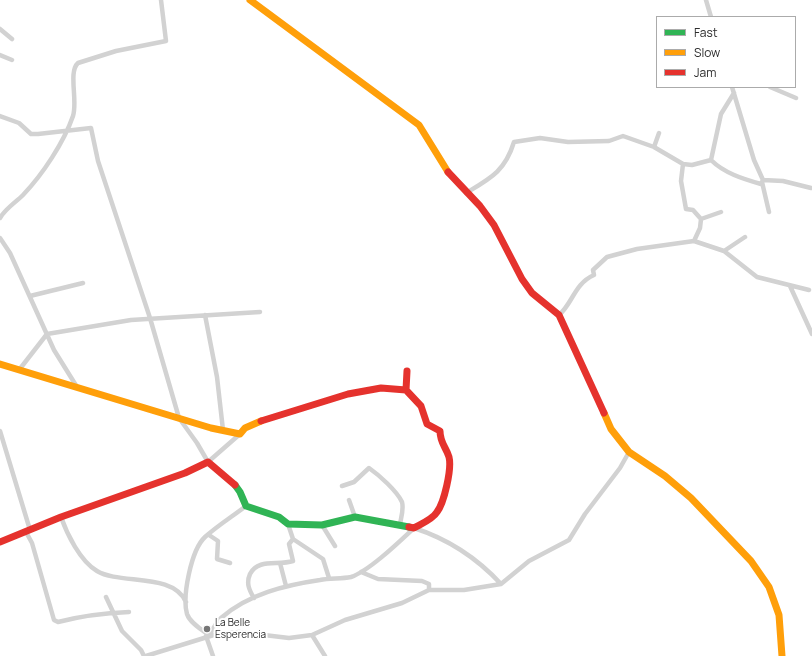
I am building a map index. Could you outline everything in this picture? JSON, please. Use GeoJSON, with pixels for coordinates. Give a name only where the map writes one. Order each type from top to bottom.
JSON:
{"type":"FeatureCollection","features":[{"type":"Feature","properties":{"kind":"street"},"geometry":{"type":"LineString","coordinates":[[0,218],[11,204],[22,196],[44,171],[52,154],[64,138],[76,108],[73,72],[75,66],[78,63],[116,51],[166,41],[161,0]]}},
{"type":"Feature","properties":{"kind":"street"},"geometry":{"type":"LineString","coordinates":[[250,0],[419,125],[449,174],[494,225],[522,279],[532,292],[561,313],[611,429],[629,452],[665,476],[691,498],[751,561],[769,588],[779,615],[782,656]]}},
{"type":"Feature","properties":{"kind":"street"},"geometry":{"type":"LineString","coordinates":[[706,0],[711,16]]}},
{"type":"Feature","properties":{"kind":"street"},"geometry":{"type":"LineString","coordinates":[[0,29],[12,39]]}},
{"type":"Feature","properties":{"kind":"street"},"geometry":{"type":"LineString","coordinates":[[0,55],[12,60]]}},
{"type":"Feature","properties":{"kind":"street"},"geometry":{"type":"LineString","coordinates":[[732,88],[754,160],[763,181],[769,212]]}},
{"type":"Feature","properties":{"kind":"street"},"geometry":{"type":"LineString","coordinates":[[772,88],[796,98]]}},
{"type":"Feature","properties":{"kind":"street"},"geometry":{"type":"LineString","coordinates":[[711,160],[720,114],[734,93]]}},
{"type":"Feature","properties":{"kind":"street"},"geometry":{"type":"LineString","coordinates":[[0,116],[18,123],[31,134],[91,128],[98,161],[150,318],[179,418],[197,443],[208,462],[223,476],[239,487],[245,497],[246,506]]}},
{"type":"Feature","properties":{"kind":"street"},"geometry":{"type":"LineString","coordinates":[[654,147],[659,133]]}},
{"type":"Feature","properties":{"kind":"street"},"geometry":{"type":"LineString","coordinates":[[466,193],[500,170],[509,158],[514,142],[540,138],[568,142],[609,141],[623,136],[654,147],[683,164],[692,164],[711,160]]}},
{"type":"Feature","properties":{"kind":"street"},"geometry":{"type":"LineString","coordinates":[[711,160],[720,168],[760,184],[763,181],[783,181],[811,188]]}},
{"type":"Feature","properties":{"kind":"street"},"geometry":{"type":"LineString","coordinates":[[683,164],[681,181],[686,209],[693,210],[701,219],[700,228],[694,241]]}},
{"type":"Feature","properties":{"kind":"street"},"geometry":{"type":"LineString","coordinates":[[701,219],[721,212]]}},
{"type":"Feature","properties":{"kind":"street"},"geometry":{"type":"LineString","coordinates":[[724,251],[746,237]]}},
{"type":"Feature","properties":{"kind":"street"},"geometry":{"type":"LineString","coordinates":[[0,238],[10,253],[47,334],[77,387]]}},
{"type":"Feature","properties":{"kind":"street"},"geometry":{"type":"LineString","coordinates":[[561,313],[575,291],[585,279],[594,275],[593,270],[607,257],[637,249],[694,241],[724,251],[757,277],[808,290]]}},
{"type":"Feature","properties":{"kind":"street"},"geometry":{"type":"LineString","coordinates":[[30,296],[83,283]]}},
{"type":"Feature","properties":{"kind":"street"},"geometry":{"type":"LineString","coordinates":[[790,286],[812,334]]}},
{"type":"Feature","properties":{"kind":"street"},"geometry":{"type":"LineString","coordinates":[[19,370],[47,334],[150,318],[229,315],[260,312]]}},
{"type":"Feature","properties":{"kind":"street"},"geometry":{"type":"LineString","coordinates":[[205,315],[217,377],[223,430]]}},
{"type":"Feature","properties":{"kind":"street"},"geometry":{"type":"LineString","coordinates":[[0,364],[179,418],[240,434]]}},
{"type":"Feature","properties":{"kind":"street"},"geometry":{"type":"LineString","coordinates":[[406,390],[407,371]]}},
{"type":"Feature","properties":{"kind":"street"},"geometry":{"type":"LineString","coordinates":[[0,542],[61,517],[185,473],[208,462],[245,428],[259,422],[348,394],[381,388],[406,390],[421,406],[423,416],[427,424],[440,431],[440,440],[449,458],[448,477],[443,500],[437,513],[414,528],[387,552],[361,572],[350,577],[329,578],[286,586],[254,598],[220,618],[208,636]]}},
{"type":"Feature","properties":{"kind":"street"},"geometry":{"type":"LineString","coordinates":[[0,431],[54,620],[58,622],[84,615],[93,616],[129,612]]}},
{"type":"Feature","properties":{"kind":"street"},"geometry":{"type":"LineString","coordinates":[[106,597],[122,631],[145,656],[208,636],[239,632],[289,638],[312,635],[345,620],[402,603],[429,590],[464,590],[501,584],[529,561],[568,540],[585,514],[620,468],[629,452]]}},
{"type":"Feature","properties":{"kind":"street"},"geometry":{"type":"LineString","coordinates":[[342,486],[354,482],[369,468],[388,485],[401,502],[402,509],[400,524]]}},
{"type":"Feature","properties":{"kind":"street"},"geometry":{"type":"LineString","coordinates":[[349,500],[355,517]]}},
{"type":"Feature","properties":{"kind":"street"},"geometry":{"type":"LineString","coordinates":[[246,506],[279,517],[288,524],[293,539],[322,558],[329,578]]}},
{"type":"Feature","properties":{"kind":"street"},"geometry":{"type":"LineString","coordinates":[[213,656],[208,636],[193,624],[188,615],[186,602],[187,586],[194,558],[199,545],[204,538],[246,506]]}},
{"type":"Feature","properties":{"kind":"street"},"geometry":{"type":"LineString","coordinates":[[61,517],[73,544],[96,570],[131,578],[152,580],[179,591],[186,602]]}},
{"type":"Feature","properties":{"kind":"street"},"geometry":{"type":"LineString","coordinates":[[288,524],[322,524],[355,517],[400,524],[434,534],[452,544],[488,570],[501,584]]}},
{"type":"Feature","properties":{"kind":"street"},"geometry":{"type":"LineString","coordinates":[[322,524],[335,546]]}},
{"type":"Feature","properties":{"kind":"street"},"geometry":{"type":"LineString","coordinates":[[209,535],[218,541],[217,558],[230,563]]}},
{"type":"Feature","properties":{"kind":"street"},"geometry":{"type":"LineString","coordinates":[[254,598],[248,586],[248,580],[255,567],[260,564],[293,561],[290,544],[293,539]]}},
{"type":"Feature","properties":{"kind":"street"},"geometry":{"type":"LineString","coordinates":[[280,563],[286,586]]}},
{"type":"Feature","properties":{"kind":"street"},"geometry":{"type":"LineString","coordinates":[[361,572],[378,579],[422,581],[429,584],[429,590]]}},
{"type":"Feature","properties":{"kind":"street"},"geometry":{"type":"LineString","coordinates":[[312,635],[325,656]]}},
{"type":"Feature","properties":{"kind":"traffic: fast"},"geometry":{"type":"LineString","coordinates":[[235,485],[246,506],[279,517],[288,524],[322,525],[355,517],[409,527]]}},
{"type":"Feature","properties":{"kind":"traffic: slow"},"geometry":{"type":"LineString","coordinates":[[250,0],[419,125],[448,172]]}},
{"type":"Feature","properties":{"kind":"traffic: slow"},"geometry":{"type":"LineString","coordinates":[[0,364],[211,428],[240,434],[245,428],[261,421]]}},
{"type":"Feature","properties":{"kind":"traffic: slow"},"geometry":{"type":"LineString","coordinates":[[604,413],[611,429],[629,452],[665,476],[691,498],[751,561],[769,587],[779,615],[782,656]]}},
{"type":"Feature","properties":{"kind":"traffic: jam"},"geometry":{"type":"LineString","coordinates":[[448,172],[480,206],[494,225],[522,279],[532,293],[559,315],[604,413]]}},
{"type":"Feature","properties":{"kind":"traffic: jam"},"geometry":{"type":"LineString","coordinates":[[406,390],[407,371]]}},
{"type":"Feature","properties":{"kind":"traffic: jam"},"geometry":{"type":"LineString","coordinates":[[261,421],[348,394],[381,388],[406,390],[421,406],[427,424],[440,431],[441,439],[450,462],[447,486],[440,508],[433,517],[414,528],[409,527]]}},
{"type":"Feature","properties":{"kind":"traffic: jam"},"geometry":{"type":"LineString","coordinates":[[0,542],[61,517],[185,473],[208,462],[235,485]]}},
{"type":"Feature","properties":{"kind":"place","name":"La Belle Esperencia"},"geometry":{"type":"Point","coordinates":[207,629]}}]}
